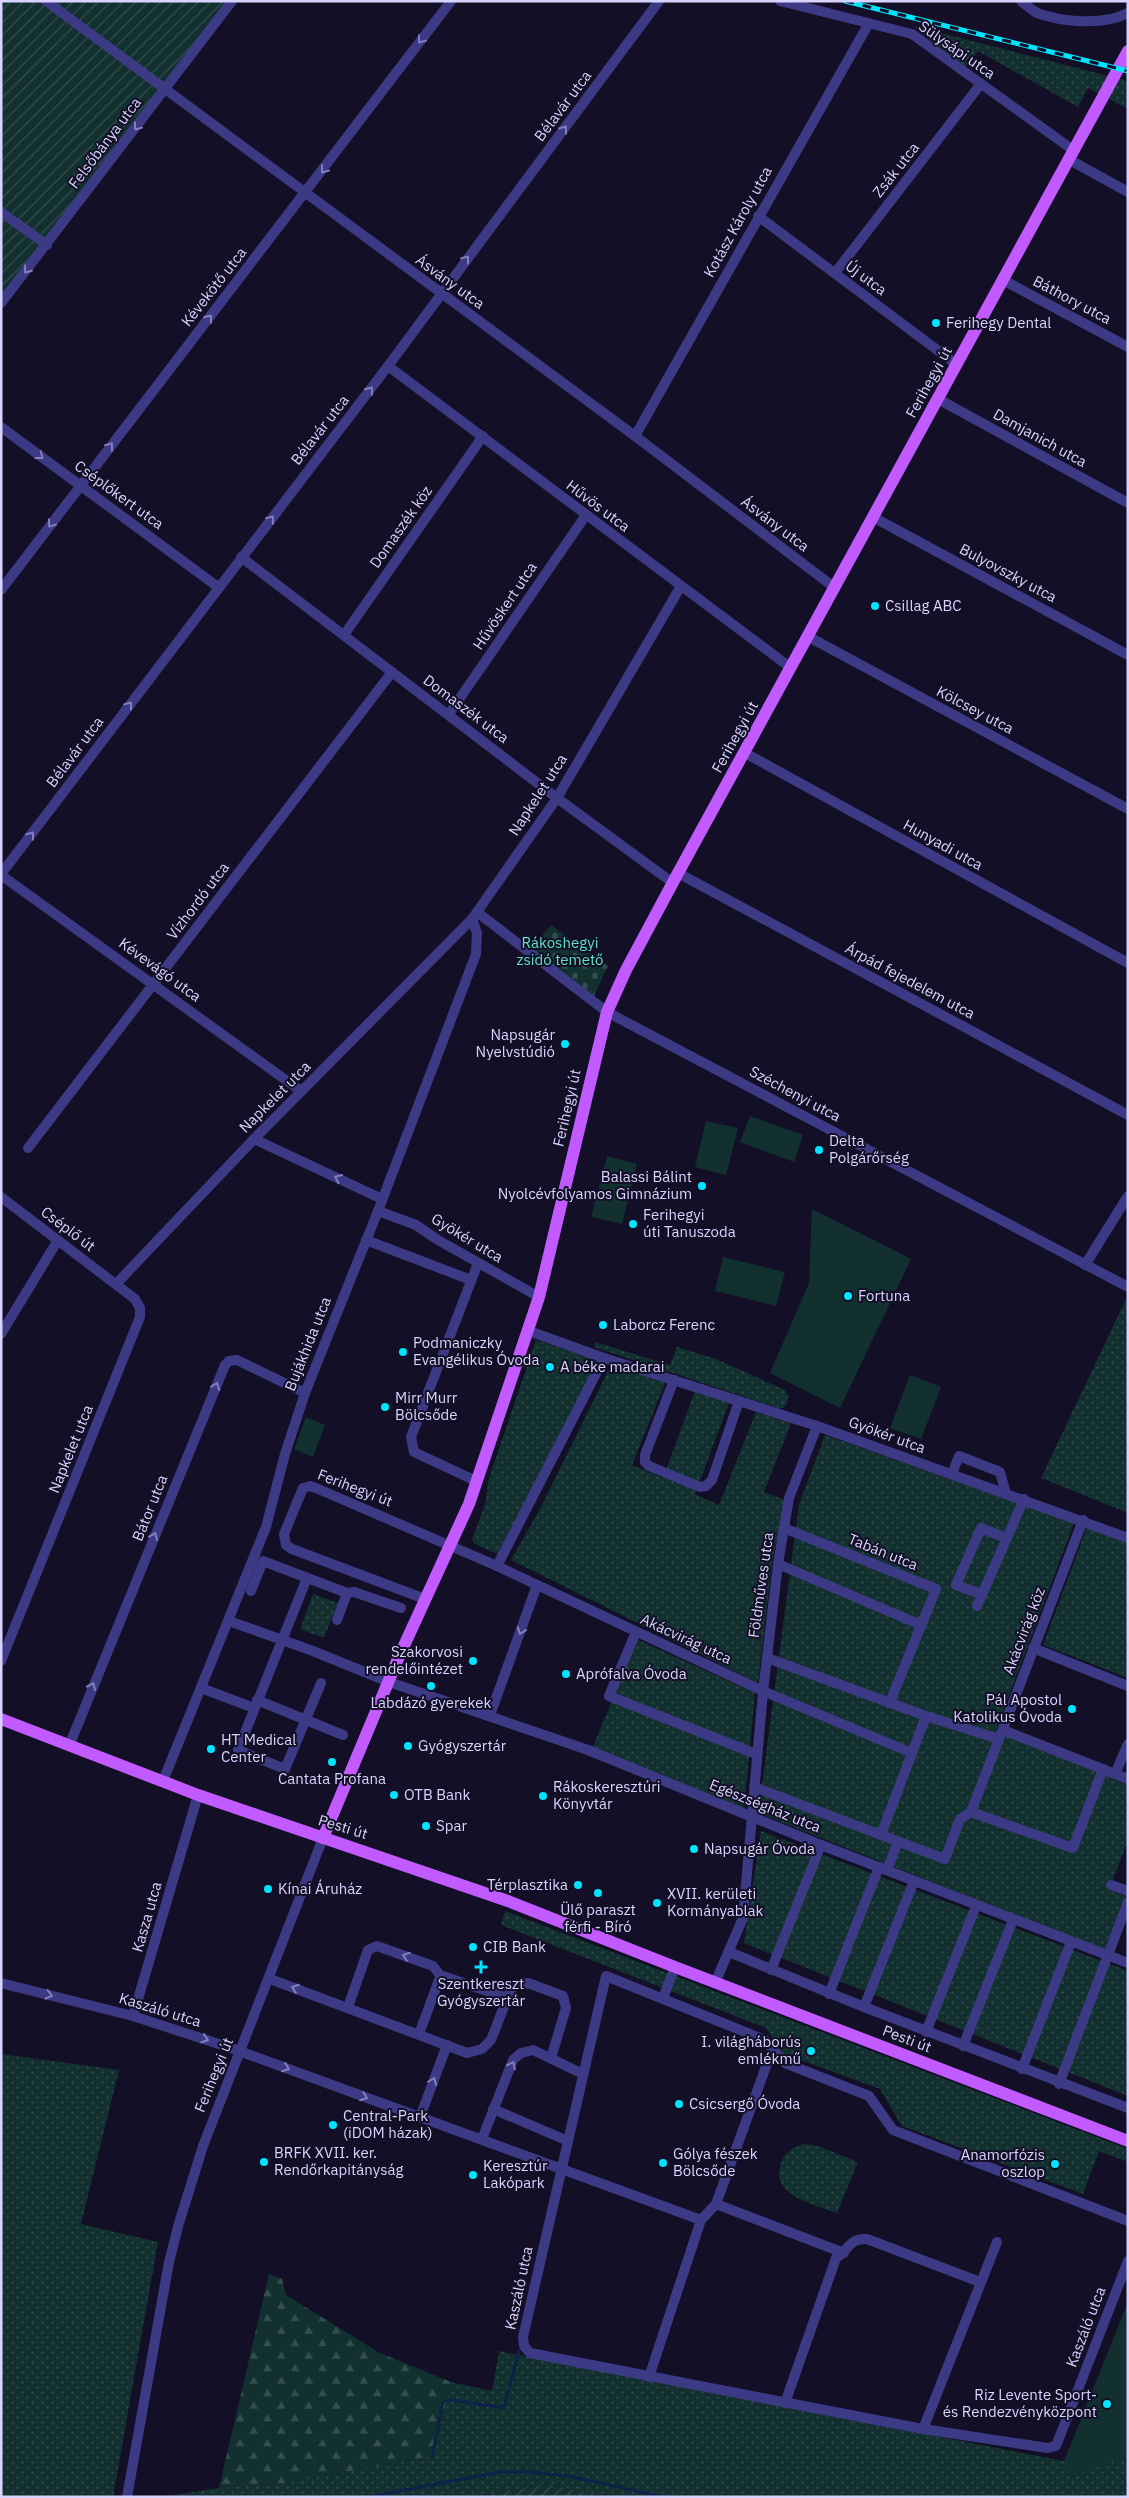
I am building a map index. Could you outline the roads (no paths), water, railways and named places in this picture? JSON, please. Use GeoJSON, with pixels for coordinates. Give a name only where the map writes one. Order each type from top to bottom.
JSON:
{"type":"FeatureCollection","features":[{"type":"Feature","properties":{"kind":"main road","name":"Ferihegyi út"},"geometry":{"type":"LineString","coordinates":[[324,1838],[425,1599],[451,1546],[476,1482],[529,1331],[539,1297],[607,1012],[626,970],[1070,154],[1128,51]]}},
{"type":"Feature","properties":{"kind":"main road","name":"Pesti út"},"geometry":{"type":"LineString","coordinates":[[1,1719],[198,1795],[500,1898],[715,1983],[1128,2141]]}},
{"type":"Feature","properties":{"kind":"main road"},"geometry":{"type":"LineString","coordinates":[[1,1728],[34,1732]]}},
{"type":"Feature","properties":{"kind":"street","name":"Ásvány utca"},"geometry":{"type":"LineString","coordinates":[[46,1],[166,88],[440,294],[635,436],[835,588]]}},
{"type":"Feature","properties":{"kind":"street","name":"Felsőbánya utca"},"geometry":{"type":"LineString","coordinates":[[1,302],[47,245],[232,1]]}},
{"type":"Feature","properties":{"kind":"street","name":"Kévekötő utca"},"geometry":{"type":"LineString","coordinates":[[1,590],[306,194],[451,1]]}},
{"type":"Feature","properties":{"kind":"street","name":"Bélavár utca"},"geometry":{"type":"LineString","coordinates":[[1,874],[388,366],[660,1]]}},
{"type":"Feature","properties":{"kind":"street","name":"Sülysápi utca"},"geometry":{"type":"LineString","coordinates":[[780,1],[912,34],[1070,154],[1128,192]]}},
{"type":"Feature","properties":{"kind":"street"},"geometry":{"type":"LineString","coordinates":[[1021,1],[1035,12],[1063,18],[1108,20],[1128,13]]}},
{"type":"Feature","properties":{"kind":"street","name":"Kotász Károly utca"},"geometry":{"type":"LineString","coordinates":[[635,436],[869,23]]}},
{"type":"Feature","properties":{"kind":"street","name":"Zsák utca"},"geometry":{"type":"LineString","coordinates":[[835,273],[980,85]]}},
{"type":"Feature","properties":{"kind":"street"},"geometry":{"type":"LineString","coordinates":[[1,212],[47,245]]}},
{"type":"Feature","properties":{"kind":"street","name":"Új utca"},"geometry":{"type":"LineString","coordinates":[[758,216],[956,364]]}},
{"type":"Feature","properties":{"kind":"street","name":"Báthory utca"},"geometry":{"type":"LineString","coordinates":[[1003,280],[1128,347]]}},
{"type":"Feature","properties":{"kind":"street","name":"Hűvös utca"},"geometry":{"type":"LineString","coordinates":[[388,366],[792,668]]}},
{"type":"Feature","properties":{"kind":"street","name":"Damjanich utca"},"geometry":{"type":"LineString","coordinates":[[938,399],[1128,503]]}},
{"type":"Feature","properties":{"kind":"street","name":"Cséplőkert utca"},"geometry":{"type":"LineString","coordinates":[[1,427],[218,587]]}},
{"type":"Feature","properties":{"kind":"street","name":"Domaszék köz"},"geometry":{"type":"LineString","coordinates":[[344,635],[483,436]]}},
{"type":"Feature","properties":{"kind":"street","name":"Hűvöskert utca"},"geometry":{"type":"LineString","coordinates":[[449,714],[586,515]]}},
{"type":"Feature","properties":{"kind":"street","name":"Bulyovszky utca"},"geometry":{"type":"LineString","coordinates":[[873,518],[1128,655]]}},
{"type":"Feature","properties":{"kind":"street","name":"Domaszék utca"},"geometry":{"type":"LineString","coordinates":[[241,557],[557,798],[676,878]]}},
{"type":"Feature","properties":{"kind":"street","name":"Napkelet utca"},"geometry":{"type":"LineString","coordinates":[[1,1662],[140,1317],[140,1308],[136,1299],[117,1283],[254,1139],[474,916],[557,798],[680,586]]}},
{"type":"Feature","properties":{"kind":"street","name":"Kölcsey utca"},"geometry":{"type":"LineString","coordinates":[[808,637],[1128,809]]}},
{"type":"Feature","properties":{"kind":"street","name":"Vízhordó utca"},"geometry":{"type":"LineString","coordinates":[[28,1148],[392,672]]}},
{"type":"Feature","properties":{"kind":"street","name":"Hunyadi utca"},"geometry":{"type":"LineString","coordinates":[[745,753],[1128,963]]}},
{"type":"Feature","properties":{"kind":"street","name":"Kévevágó utca"},"geometry":{"type":"LineString","coordinates":[[1,874],[301,1091]]}},
{"type":"Feature","properties":{"kind":"street","name":"Árpád fejedelem utca"},"geometry":{"type":"LineString","coordinates":[[676,878],[1128,1115]]}},
{"type":"Feature","properties":{"kind":"street","name":"Széchenyi utca"},"geometry":{"type":"LineString","coordinates":[[474,916],[607,1012],[1086,1264],[1128,1288]]}},
{"type":"Feature","properties":{"kind":"street","name":"Bujákhida utca"},"geometry":{"type":"LineString","coordinates":[[163,1781],[266,1527],[285,1454],[305,1393],[378,1212],[476,954],[477,933],[474,916]]}},
{"type":"Feature","properties":{"kind":"street"},"geometry":{"type":"LineString","coordinates":[[254,1139],[382,1199]]}},
{"type":"Feature","properties":{"kind":"street"},"geometry":{"type":"LineString","coordinates":[[1086,1264],[1128,1196]]}},
{"type":"Feature","properties":{"kind":"street","name":"Cséplő út"},"geometry":{"type":"LineString","coordinates":[[1,1197],[117,1283]]}},
{"type":"Feature","properties":{"kind":"street","name":"Gyökér utca"},"geometry":{"type":"LineString","coordinates":[[378,1212],[416,1225],[539,1297]]}},
{"type":"Feature","properties":{"kind":"street"},"geometry":{"type":"LineString","coordinates":[[1,1334],[58,1240]]}},
{"type":"Feature","properties":{"kind":"street"},"geometry":{"type":"LineString","coordinates":[[366,1240],[471,1280]]}},
{"type":"Feature","properties":{"kind":"street"},"geometry":{"type":"LineString","coordinates":[[476,1482],[414,1452],[411,1446],[411,1437],[478,1263]]}},
{"type":"Feature","properties":{"kind":"street","name":"Gyökér utca"},"geometry":{"type":"LineString","coordinates":[[529,1331],[604,1358],[817,1426],[1083,1520],[1128,1538]]}},
{"type":"Feature","properties":{"kind":"street"},"geometry":{"type":"LineString","coordinates":[[497,1566],[604,1358]]}},
{"type":"Feature","properties":{"kind":"street","name":"Bátor utca"},"geometry":{"type":"LineString","coordinates":[[69,1746],[224,1365],[229,1360],[236,1360],[305,1393]]}},
{"type":"Feature","properties":{"kind":"street"},"geometry":{"type":"LineString","coordinates":[[674,1380],[645,1455],[645,1462],[649,1466],[700,1487],[706,1486],[712,1480],[739,1401]]}},
{"type":"Feature","properties":{"kind":"street","name":"Földműves utca"},"geometry":{"type":"LineString","coordinates":[[715,1983],[743,1918],[756,1754],[778,1564],[789,1498],[817,1426]]}},
{"type":"Feature","properties":{"kind":"street"},"geometry":{"type":"LineString","coordinates":[[952,1474],[959,1456],[1000,1472],[1006,1494]]}},
{"type":"Feature","properties":{"kind":"street","name":"Ferihegyi út"},"geometry":{"type":"LineString","coordinates":[[425,1599],[292,1550],[286,1545],[284,1534],[300,1492],[306,1486],[316,1488],[451,1546]]}},
{"type":"Feature","properties":{"kind":"street"},"geometry":{"type":"LineString","coordinates":[[977,1606],[1024,1499]]}},
{"type":"Feature","properties":{"kind":"street","name":"Akácvirág köz"},"geometry":{"type":"LineString","coordinates":[[945,1860],[960,1819],[971,1812],[1083,1520]]}},
{"type":"Feature","properties":{"kind":"street","name":"Tabán utca"},"geometry":{"type":"LineString","coordinates":[[784,1528],[936,1589],[890,1702]]}},
{"type":"Feature","properties":{"kind":"street"},"geometry":{"type":"LineString","coordinates":[[982,1594],[956,1585],[981,1528],[1006,1538]]}},
{"type":"Feature","properties":{"kind":"street","name":"Akácvirág utca"},"geometry":{"type":"LineString","coordinates":[[451,1546],[763,1691],[912,1753]]}},
{"type":"Feature","properties":{"kind":"street"},"geometry":{"type":"LineString","coordinates":[[251,1591],[263,1562],[347,1593],[354,1592],[401,1608]]}},
{"type":"Feature","properties":{"kind":"street"},"geometry":{"type":"LineString","coordinates":[[778,1564],[921,1625]]}},
{"type":"Feature","properties":{"kind":"street"},"geometry":{"type":"LineString","coordinates":[[307,1578],[238,1750],[285,1769],[321,1683]]}},
{"type":"Feature","properties":{"kind":"street"},"geometry":{"type":"LineString","coordinates":[[490,1715],[538,1585]]}},
{"type":"Feature","properties":{"kind":"street"},"geometry":{"type":"LineString","coordinates":[[336,1620],[347,1593]]}},
{"type":"Feature","properties":{"kind":"street"},"geometry":{"type":"LineString","coordinates":[[229,1621],[281,1639],[389,1682]]}},
{"type":"Feature","properties":{"kind":"street"},"geometry":{"type":"LineString","coordinates":[[636,1632],[609,1696],[756,1754]]}},
{"type":"Feature","properties":{"kind":"street"},"geometry":{"type":"LineString","coordinates":[[1033,1648],[1128,1686]]}},
{"type":"Feature","properties":{"kind":"street"},"geometry":{"type":"LineString","coordinates":[[767,1658],[926,1716],[1001,1734],[1128,1779]]}},
{"type":"Feature","properties":{"kind":"street","name":"Egészségház utca"},"geometry":{"type":"LineString","coordinates":[[389,1682],[588,1750],[821,1845],[1128,1963]]}},
{"type":"Feature","properties":{"kind":"street"},"geometry":{"type":"LineString","coordinates":[[201,1688],[306,1720],[343,1735]]}},
{"type":"Feature","properties":{"kind":"street"},"geometry":{"type":"LineString","coordinates":[[881,1835],[926,1716]]}},
{"type":"Feature","properties":{"kind":"street"},"geometry":{"type":"LineString","coordinates":[[1115,1774],[1128,1744]]}},
{"type":"Feature","properties":{"kind":"street"},"geometry":{"type":"LineString","coordinates":[[971,1812],[1073,1848],[1103,1769]]}},
{"type":"Feature","properties":{"kind":"street","name":"Egészségház utca"},"geometry":{"type":"LineString","coordinates":[[754,1787],[945,1860]]}},
{"type":"Feature","properties":{"kind":"street","name":"Kasza utca"},"geometry":{"type":"LineString","coordinates":[[133,2016],[198,1795]]}},
{"type":"Feature","properties":{"kind":"street","name":"Ferihegyi út"},"geometry":{"type":"LineString","coordinates":[[127,2497],[169,2262],[179,2223],[203,2146],[324,1838]]}},
{"type":"Feature","properties":{"kind":"street"},"geometry":{"type":"LineString","coordinates":[[829,1994],[883,1869],[898,1842]]}},
{"type":"Feature","properties":{"kind":"street"},"geometry":{"type":"LineString","coordinates":[[771,1970],[821,1845]]}},
{"type":"Feature","properties":{"kind":"street"},"geometry":{"type":"LineString","coordinates":[[864,2007],[914,1881]]}},
{"type":"Feature","properties":{"kind":"street"},"geometry":{"type":"LineString","coordinates":[[1111,1884],[1128,1891]]}},
{"type":"Feature","properties":{"kind":"street"},"geometry":{"type":"LineString","coordinates":[[1059,2084],[1128,1902]]}},
{"type":"Feature","properties":{"kind":"street"},"geometry":{"type":"LineString","coordinates":[[926,2032],[976,1906]]}},
{"type":"Feature","properties":{"kind":"street"},"geometry":{"type":"LineString","coordinates":[[963,2046],[1013,1920]]}},
{"type":"Feature","properties":{"kind":"street"},"geometry":{"type":"LineString","coordinates":[[1022,2069],[1072,1942]]}},
{"type":"Feature","properties":{"kind":"street"},"geometry":{"type":"LineString","coordinates":[[348,2007],[368,1950],[378,1946],[433,1966],[440,1975],[507,1998]]}},
{"type":"Feature","properties":{"kind":"street","name":"Pesti út"},"geometry":{"type":"LineString","coordinates":[[729,1952],[926,2032],[1059,2084],[1128,2108]]}},
{"type":"Feature","properties":{"kind":"street"},"geometry":{"type":"LineString","coordinates":[[675,1967],[663,1998],[753,2034],[773,2047],[785,2063],[869,2096],[893,2130],[1128,2221]]}},
{"type":"Feature","properties":{"kind":"street","name":"Kaszáló utca"},"geometry":{"type":"LineString","coordinates":[[663,1998],[606,1976],[522,2337],[524,2346],[530,2353],[923,2430],[1048,2448],[1056,2446],[1128,2262]]}},
{"type":"Feature","properties":{"kind":"street"},"geometry":{"type":"LineString","coordinates":[[270,1979],[467,2053],[482,2049],[491,2040],[514,1985],[528,1983],[563,1996],[566,2008],[551,2058]]}},
{"type":"Feature","properties":{"kind":"street"},"geometry":{"type":"LineString","coordinates":[[419,2034],[439,1980]]}},
{"type":"Feature","properties":{"kind":"street","name":"Kaszáló utca"},"geometry":{"type":"LineString","coordinates":[[1,1983],[133,2016],[240,2051],[701,2220]]}},
{"type":"Feature","properties":{"kind":"street"},"geometry":{"type":"LineString","coordinates":[[420,2117],[447,2045]]}},
{"type":"Feature","properties":{"kind":"street"},"geometry":{"type":"LineString","coordinates":[[649,2376],[701,2220],[716,2204],[773,2047]]}},
{"type":"Feature","properties":{"kind":"street"},"geometry":{"type":"LineString","coordinates":[[482,2139],[513,2060],[521,2053],[533,2050],[583,2074]]}},
{"type":"Feature","properties":{"kind":"street"},"geometry":{"type":"LineString","coordinates":[[493,2109],[568,2141]]}},
{"type":"Feature","properties":{"kind":"street"},"geometry":{"type":"LineString","coordinates":[[716,2204],[844,2253]]}},
{"type":"Feature","properties":{"kind":"street"},"geometry":{"type":"LineString","coordinates":[[785,2403],[836,2258],[844,2253],[849,2243],[859,2238],[867,2239],[980,2282]]}},
{"type":"Feature","properties":{"kind":"street"},"geometry":{"type":"LineString","coordinates":[[923,2430],[997,2242]]}},
{"type":"Feature","properties":{"kind":"waterway"},"geometry":{"type":"LineString","coordinates":[[432,2458],[443,2401],[450,2400],[504,2408],[519,2351]]}},
{"type":"Feature","properties":{"kind":"waterway"},"geometry":{"type":"LineString","coordinates":[[368,2497],[500,2472],[561,2475],[662,2497]]}},
{"type":"Feature","properties":{"kind":"railway"},"geometry":{"type":"LineString","coordinates":[[845,1],[1128,71]]}},
{"type":"Feature","properties":{"kind":"place","name":"Ferihegy Dental"},"geometry":{"type":"Point","coordinates":[936,323]}},
{"type":"Feature","properties":{"kind":"place","name":"Csillag ABC"},"geometry":{"type":"Point","coordinates":[875,606]}},
{"type":"Feature","properties":{"kind":"place","name":"Napsugár Nyelvstúdió"},"geometry":{"type":"Point","coordinates":[565,1044]}},
{"type":"Feature","properties":{"kind":"place","name":"Delta Polgárőrség"},"geometry":{"type":"Point","coordinates":[819,1150]}},
{"type":"Feature","properties":{"kind":"place","name":"Balassi Bálint Nyolcévfolyamos Gimnázium"},"geometry":{"type":"Point","coordinates":[702,1186]}},
{"type":"Feature","properties":{"kind":"place","name":"Ferihegyi úti Tanuszoda"},"geometry":{"type":"Point","coordinates":[633,1224]}},
{"type":"Feature","properties":{"kind":"place","name":"Fortuna"},"geometry":{"type":"Point","coordinates":[848,1296]}},
{"type":"Feature","properties":{"kind":"place","name":"Laborcz Ferenc"},"geometry":{"type":"Point","coordinates":[603,1325]}},
{"type":"Feature","properties":{"kind":"place","name":"Podmaniczky Evangélikus Óvoda"},"geometry":{"type":"Point","coordinates":[403,1352]}},
{"type":"Feature","properties":{"kind":"place","name":"A béke madarai"},"geometry":{"type":"Point","coordinates":[550,1367]}},
{"type":"Feature","properties":{"kind":"place","name":"Mirr Murr Bölcsőde"},"geometry":{"type":"Point","coordinates":[385,1407]}},
{"type":"Feature","properties":{"kind":"place","name":"Szakorvosi rendelőintézet"},"geometry":{"type":"Point","coordinates":[473,1661]}},
{"type":"Feature","properties":{"kind":"place","name":"Aprófalva Óvoda"},"geometry":{"type":"Point","coordinates":[566,1674]}},
{"type":"Feature","properties":{"kind":"place","name":"Labdázó gyerekek"},"geometry":{"type":"Point","coordinates":[431,1686]}},
{"type":"Feature","properties":{"kind":"place","name":"Pál Apostol Katolikus Óvoda"},"geometry":{"type":"Point","coordinates":[1072,1709]}},
{"type":"Feature","properties":{"kind":"place","name":"Gyógyszertár"},"geometry":{"type":"Point","coordinates":[408,1746]}},
{"type":"Feature","properties":{"kind":"place","name":"HT Medical Center"},"geometry":{"type":"Point","coordinates":[211,1749]}},
{"type":"Feature","properties":{"kind":"place","name":"Cantata Profana"},"geometry":{"type":"Point","coordinates":[332,1762]}},
{"type":"Feature","properties":{"kind":"place","name":"OTB Bank"},"geometry":{"type":"Point","coordinates":[394,1795]}},
{"type":"Feature","properties":{"kind":"place","name":"Rákoskeresztúri Könyvtár"},"geometry":{"type":"Point","coordinates":[543,1796]}},
{"type":"Feature","properties":{"kind":"place","name":"Spar"},"geometry":{"type":"Point","coordinates":[426,1826]}},
{"type":"Feature","properties":{"kind":"place","name":"Napsugár Óvoda"},"geometry":{"type":"Point","coordinates":[694,1849]}},
{"type":"Feature","properties":{"kind":"place","name":"Térplasztika"},"geometry":{"type":"Point","coordinates":[578,1885]}},
{"type":"Feature","properties":{"kind":"place","name":"Kínai Áruház"},"geometry":{"type":"Point","coordinates":[268,1889]}},
{"type":"Feature","properties":{"kind":"place","name":"Ülő paraszt férfi - Bíró"},"geometry":{"type":"Point","coordinates":[598,1893]}},
{"type":"Feature","properties":{"kind":"place","name":"XVII. kerületi Kormányablak"},"geometry":{"type":"Point","coordinates":[657,1903]}},
{"type":"Feature","properties":{"kind":"place","name":"CIB Bank"},"geometry":{"type":"Point","coordinates":[473,1947]}},
{"type":"Feature","properties":{"kind":"place","name":"Szentkereszt Gyógyszertár"},"geometry":{"type":"Point","coordinates":[481,1967]}},
{"type":"Feature","properties":{"kind":"place","name":"I. világháborús emlékmű"},"geometry":{"type":"Point","coordinates":[811,2051]}},
{"type":"Feature","properties":{"kind":"place","name":"Csicsergő Óvoda"},"geometry":{"type":"Point","coordinates":[679,2104]}},
{"type":"Feature","properties":{"kind":"place","name":"Central-Park (iDOM házak)"},"geometry":{"type":"Point","coordinates":[333,2125]}},
{"type":"Feature","properties":{"kind":"place","name":"BRFK XVII. ker. Rendőrkapitányság"},"geometry":{"type":"Point","coordinates":[264,2162]}},
{"type":"Feature","properties":{"kind":"place","name":"Gólya fészek Bölcsőde"},"geometry":{"type":"Point","coordinates":[663,2163]}},
{"type":"Feature","properties":{"kind":"place","name":"Anamorfózis oszlop"},"geometry":{"type":"Point","coordinates":[1055,2164]}},
{"type":"Feature","properties":{"kind":"place","name":"Keresztúr Lakópark"},"geometry":{"type":"Point","coordinates":[473,2175]}},
{"type":"Feature","properties":{"kind":"place","name":"Riz Levente Sport- és Rendezvényközpont"},"geometry":{"type":"Point","coordinates":[1107,2404]}},
{"type":"Feature","properties":{"kind":"park label","name":"Rákoshegyi zsidó temető"},"geometry":{"type":"Point","coordinates":[560,952]}}]}
